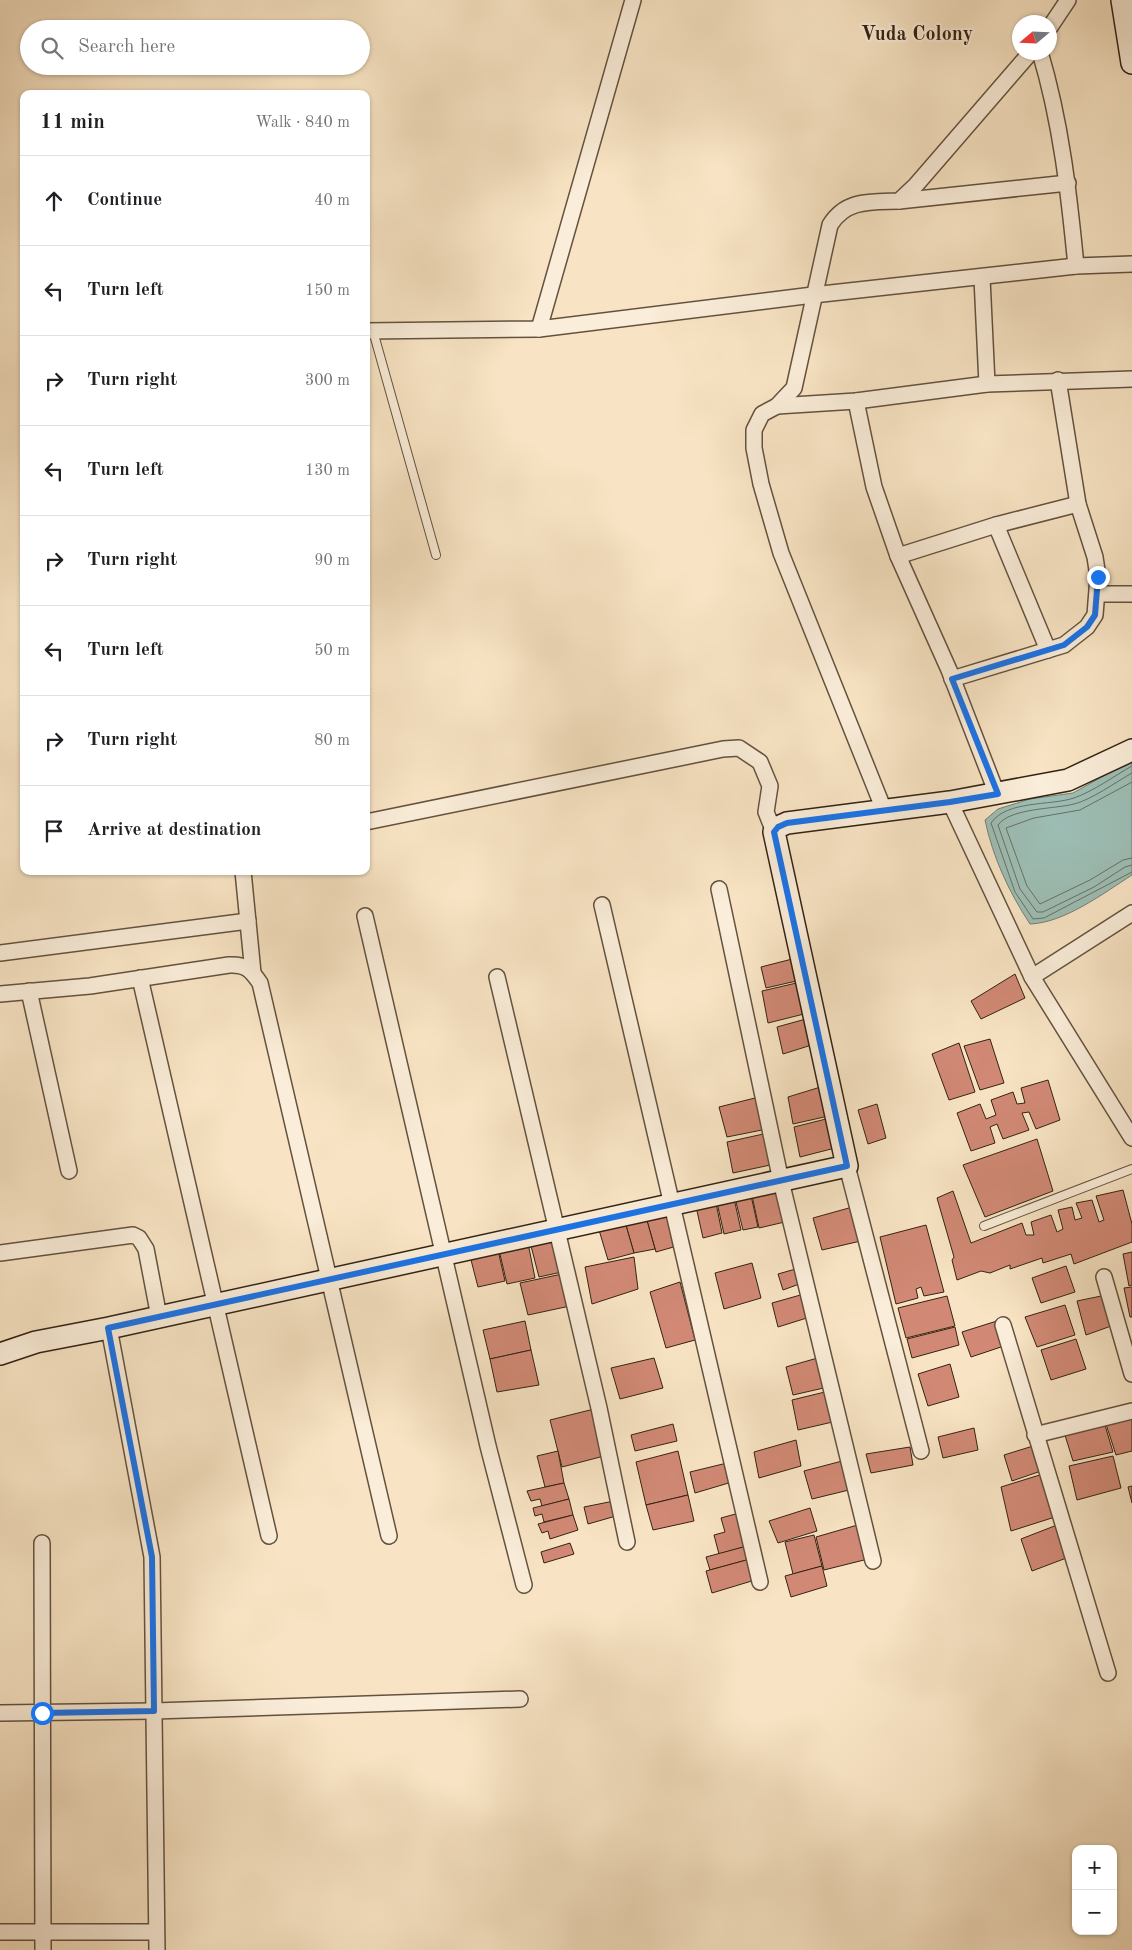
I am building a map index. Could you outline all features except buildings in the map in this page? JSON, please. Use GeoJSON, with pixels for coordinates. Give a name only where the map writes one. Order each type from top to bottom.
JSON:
{"type":"FeatureCollection","features":[{"type":"Feature","properties":{"kind":"street"},"geometry":{"type":"LineString","coordinates":[[539,329],[633,0]]}},
{"type":"Feature","properties":{"kind":"street"},"geometry":{"type":"LineString","coordinates":[[1057,16],[1068,0]]}},
{"type":"Feature","properties":{"kind":"street"},"geometry":{"type":"LineString","coordinates":[[1122,0],[1131,49]]}},
{"type":"Feature","properties":{"kind":"street"},"geometry":{"type":"LineString","coordinates":[[899,202],[916,185],[1024,60]]}},
{"type":"Feature","properties":{"kind":"street"},"geometry":{"type":"LineString","coordinates":[[1042,60],[1049,82],[1068,183],[1076,266]]}},
{"type":"Feature","properties":{"kind":"street"},"geometry":{"type":"LineString","coordinates":[[884,810],[781,553],[761,484],[754,448],[754,430],[762,414],[777,406],[794,388],[813,295],[830,226],[836,216],[853,204],[899,202],[1068,183]]}},
{"type":"Feature","properties":{"kind":"street"},"geometry":{"type":"LineString","coordinates":[[370,331],[539,329],[813,295],[982,278],[1076,266],[1132,264]]}},
{"type":"Feature","properties":{"kind":"street"},"geometry":{"type":"LineString","coordinates":[[982,278],[987,384]]}},
{"type":"Feature","properties":{"kind":"street"},"geometry":{"type":"LineString","coordinates":[[777,406],[856,401],[987,384],[1058,380],[1132,379]]}},
{"type":"Feature","properties":{"kind":"street"},"geometry":{"type":"LineString","coordinates":[[952,679],[1064,645],[1087,627],[1095,615],[1098,577],[1095,557],[1078,504],[1058,380]]}},
{"type":"Feature","properties":{"kind":"street"},"geometry":{"type":"LineString","coordinates":[[856,401],[874,487],[898,556],[952,679],[998,794]]}},
{"type":"Feature","properties":{"kind":"street"},"geometry":{"type":"LineString","coordinates":[[898,556],[996,525],[1078,504]]}},
{"type":"Feature","properties":{"kind":"street"},"geometry":{"type":"LineString","coordinates":[[996,525],[1048,650]]}},
{"type":"Feature","properties":{"kind":"street"},"geometry":{"type":"LineString","coordinates":[[1098,594],[1132,594]]}},
{"type":"Feature","properties":{"kind":"street"},"geometry":{"type":"LineString","coordinates":[[370,821],[723,749],[739,748],[760,762],[770,786],[766,812],[774,832],[847,1166],[921,1451]]}},
{"type":"Feature","properties":{"kind":"street"},"geometry":{"type":"LineString","coordinates":[[774,832],[778,827],[787,823],[950,802],[1068,780],[1132,750]]}},
{"type":"Feature","properties":{"kind":"street"},"geometry":{"type":"LineString","coordinates":[[950,802],[1032,977],[1132,1138]]}},
{"type":"Feature","properties":{"kind":"street"},"geometry":{"type":"LineString","coordinates":[[243,875],[253,973]]}},
{"type":"Feature","properties":{"kind":"street"},"geometry":{"type":"LineString","coordinates":[[719,889],[781,1181],[873,1561]]}},
{"type":"Feature","properties":{"kind":"street"},"geometry":{"type":"LineString","coordinates":[[602,905],[670,1206],[760,1582]]}},
{"type":"Feature","properties":{"kind":"street"},"geometry":{"type":"LineString","coordinates":[[1032,977],[1132,913]]}},
{"type":"Feature","properties":{"kind":"street"},"geometry":{"type":"LineString","coordinates":[[364,916],[488,1446],[524,1586]]}},
{"type":"Feature","properties":{"kind":"street"},"geometry":{"type":"LineString","coordinates":[[0,953],[248,921]]}},
{"type":"Feature","properties":{"kind":"street"},"geometry":{"type":"LineString","coordinates":[[0,994],[90,986],[238,965],[247,967],[253,973],[260,983],[389,1536]]}},
{"type":"Feature","properties":{"kind":"street"},"geometry":{"type":"LineString","coordinates":[[497,977],[598,1408],[627,1542]]}},
{"type":"Feature","properties":{"kind":"street"},"geometry":{"type":"LineString","coordinates":[[140,978],[217,1304],[269,1536]]}},
{"type":"Feature","properties":{"kind":"street"},"geometry":{"type":"LineString","coordinates":[[29,992],[69,1171]]}},
{"type":"Feature","properties":{"kind":"street"},"geometry":{"type":"LineString","coordinates":[[0,1354],[36,1342],[159,1317],[847,1166]]}},
{"type":"Feature","properties":{"kind":"street"},"geometry":{"type":"LineString","coordinates":[[0,1253],[133,1236],[139,1238],[146,1249],[159,1317]]}},
{"type":"Feature","properties":{"kind":"street"},"geometry":{"type":"LineString","coordinates":[[1104,1277],[1132,1374]]}},
{"type":"Feature","properties":{"kind":"street"},"geometry":{"type":"LineString","coordinates":[[1003,1324],[1108,1673]]}},
{"type":"Feature","properties":{"kind":"street"},"geometry":{"type":"LineString","coordinates":[[108,1328],[152,1557],[157,1950]]}},
{"type":"Feature","properties":{"kind":"street"},"geometry":{"type":"LineString","coordinates":[[1035,1434],[1132,1412]]}},
{"type":"Feature","properties":{"kind":"street"},"geometry":{"type":"LineString","coordinates":[[42,1543],[44,1950]]}},
{"type":"Feature","properties":{"kind":"street"},"geometry":{"type":"LineString","coordinates":[[0,1713],[154,1711],[520,1699]]}},
{"type":"Feature","properties":{"kind":"street"},"geometry":{"type":"LineString","coordinates":[[0,1932],[156,1932]]}},
{"type":"Feature","properties":{"kind":"lane"},"geometry":{"type":"LineString","coordinates":[[370,331],[436,554]]}},
{"type":"Feature","properties":{"kind":"lane"},"geometry":{"type":"LineString","coordinates":[[984,1226],[1132,1169]]}},
{"type":"Feature","properties":{"kind":"water"},"geometry":{"type":"Polygon","coordinates":[[[1132,760],[1132,875],[1070,913],[1043,922],[1030,924],[1015,900],[1003,874],[992,848],[985,820],[998,809],[1030,799],[1073,793],[1132,760]]]}},
{"type":"Feature","properties":{"kind":"district","name":"Vuda Colony"},"geometry":{"type":"Point","coordinates":[917,35]}},
{"type":"Feature","properties":{"kind":"route"},"geometry":{"type":"LineString","coordinates":[[42,1713],[154,1711],[152,1557],[108,1328],[847,1166],[774,832],[778,827],[787,823],[998,794],[952,679],[1064,645],[1087,627],[1095,615],[1098,577]]}}]}
